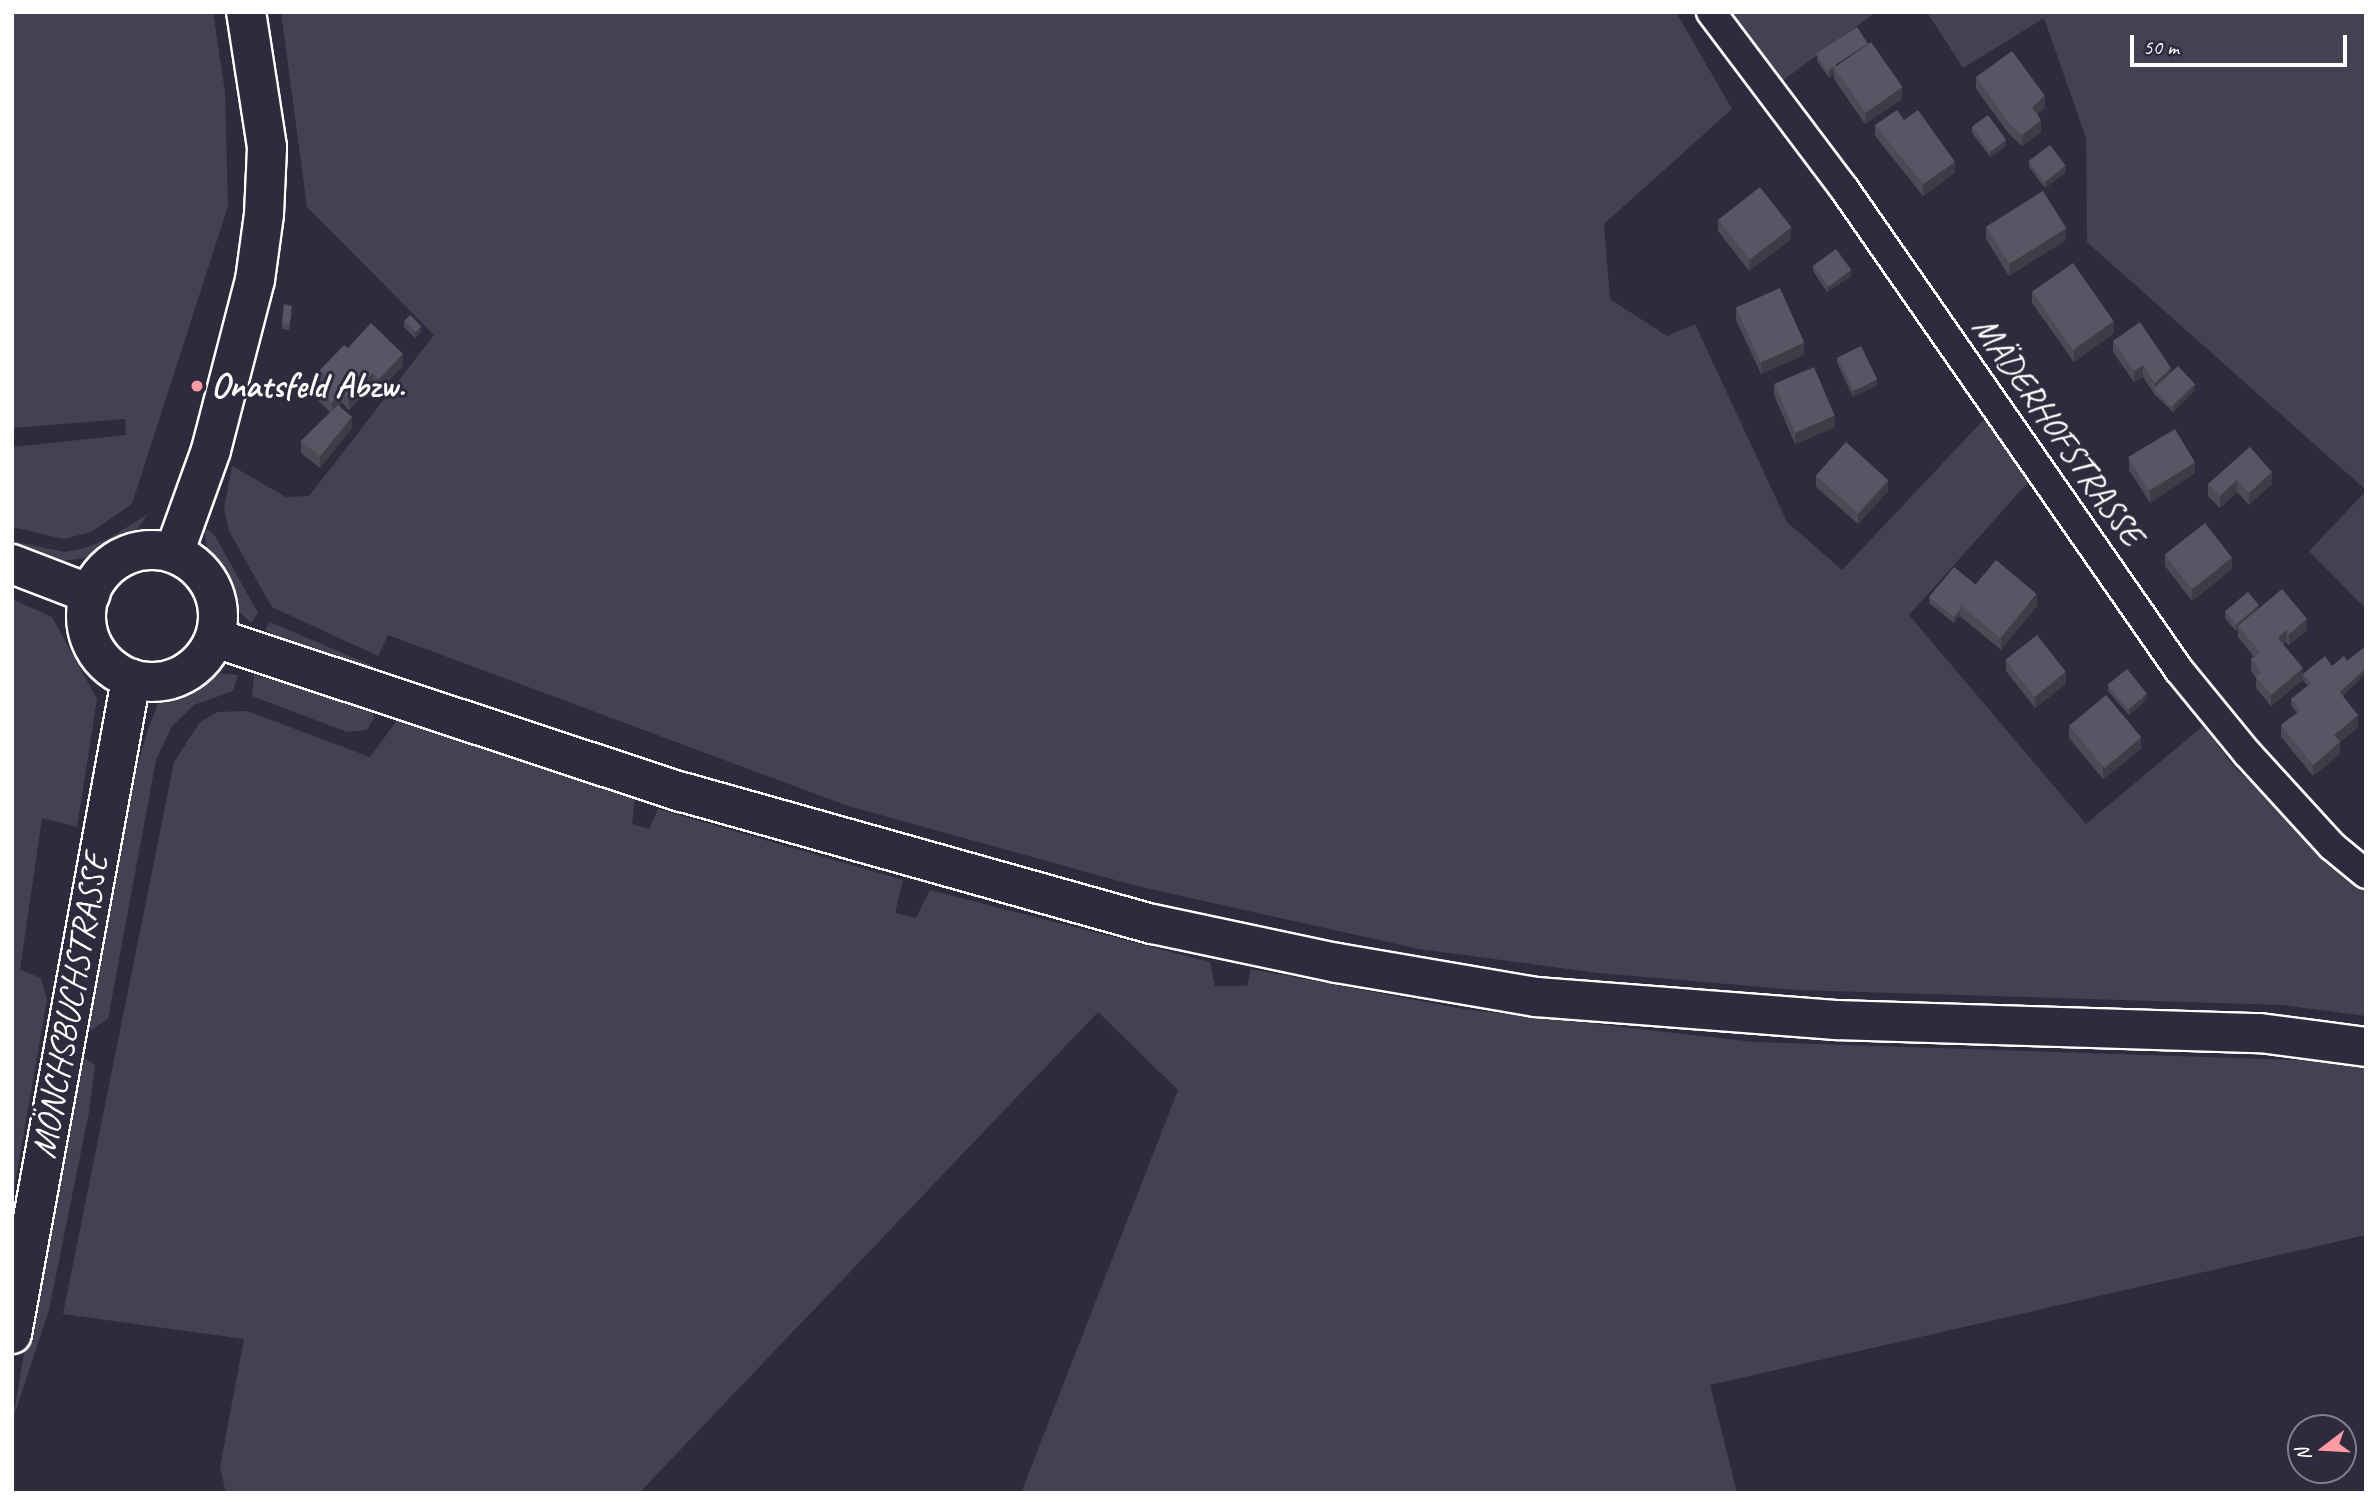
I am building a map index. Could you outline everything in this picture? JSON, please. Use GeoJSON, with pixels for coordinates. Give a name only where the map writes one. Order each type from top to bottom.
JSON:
{"type":"FeatureCollection","features":[{"type":"Feature","properties":{"kind":"street"},"geometry":{"type":"LineString","coordinates":[[174,553],[211,450],[256,281],[267,147],[246,12]]}},
{"type":"Feature","properties":{"kind":"street","name":"MÄDERHOFSTRASSE"},"geometry":{"type":"LineString","coordinates":[[1711,12],[1843,187],[2179,670],[2247,753],[2332,846],[2366,874]]}},
{"type":"Feature","properties":{"kind":"street"},"geometry":{"type":"LineString","coordinates":[[133,553],[174,553],[207,578],[219,617],[215,638],[190,671],[172,680],[131,679],[113,669],[94,645],[86,615],[90,594],[100,576],[133,553]]}},
{"type":"Feature","properties":{"kind":"street"},"geometry":{"type":"LineString","coordinates":[[12,564],[90,594]]}},
{"type":"Feature","properties":{"kind":"street"},"geometry":{"type":"LineString","coordinates":[[215,638],[682,792],[1153,924],[1337,963],[1536,997],[1836,1020],[2260,1033],[2366,1047]]}},
{"type":"Feature","properties":{"kind":"street","name":"MÖNCHSBUCHSTRASSE"},"geometry":{"type":"LineString","coordinates":[[12,1334],[131,679]]}},
{"type":"Feature","properties":{"kind":"shaded area"},"geometry":{"type":"Polygon","coordinates":[[[12,12],[213,12],[225,92],[228,206],[132,504],[91,532],[64,539],[12,527],[12,447],[126,435],[125,419],[12,428],[12,12]]]}},
{"type":"Feature","properties":{"kind":"shaded area"},"geometry":{"type":"Polygon","coordinates":[[[281,12],[1676,12],[1732,109],[1604,224],[1610,299],[1667,336],[1695,324],[1787,522],[1842,570],[1991,412],[2033,477],[1909,615],[2086,824],[2203,726],[2235,768],[2366,886],[2366,1016],[2282,1005],[1797,990],[1598,973],[1419,949],[1137,886],[848,806],[388,635],[378,656],[272,607],[229,531],[224,508],[232,466],[286,497],[309,496],[434,335],[307,207],[281,12]]]}},
{"type":"Feature","properties":{"kind":"shaded area"},"geometry":{"type":"Polygon","coordinates":[[[1724,12],[1876,12],[1778,84],[1724,12]]]}},
{"type":"Feature","properties":{"kind":"shaded area"},"geometry":{"type":"Polygon","coordinates":[[[1927,12],[2366,12],[2366,490],[2087,242],[2086,138],[2044,18],[1963,68],[1927,12]]]}},
{"type":"Feature","properties":{"kind":"shaded area"},"geometry":{"type":"Polygon","coordinates":[[[2366,491],[2366,609],[2309,551],[2366,491]]]}},
{"type":"Feature","properties":{"kind":"shaded area"},"geometry":{"type":"Polygon","coordinates":[[[148,514],[134,534],[84,558],[62,561],[12,551],[12,541],[65,552],[81,549],[108,539],[148,514]]]}},
{"type":"Feature","properties":{"kind":"shaded area"},"geometry":{"type":"Polygon","coordinates":[[[204,526],[215,536],[258,613],[251,623],[231,604],[208,557],[204,526]]]}},
{"type":"Feature","properties":{"kind":"shaded area"},"geometry":{"type":"Polygon","coordinates":[[[12,599],[52,617],[97,699],[77,827],[42,818],[20,970],[41,978],[47,1000],[12,1201],[12,599]]]}},
{"type":"Feature","properties":{"kind":"shaded area"},"geometry":{"type":"Polygon","coordinates":[[[270,622],[375,667],[359,670],[310,651],[265,630],[270,622]]]}},
{"type":"Feature","properties":{"kind":"shaded area"},"geometry":{"type":"Polygon","coordinates":[[[219,673],[238,675],[233,691],[194,705],[172,726],[156,760],[108,1019],[91,1030],[80,1020],[119,828],[148,729],[158,704],[219,673]]]}},
{"type":"Feature","properties":{"kind":"shaded area"},"geometry":{"type":"Polygon","coordinates":[[[254,675],[371,706],[374,718],[367,730],[347,732],[252,696],[254,675]]]}},
{"type":"Feature","properties":{"kind":"shaded area"},"geometry":{"type":"Polygon","coordinates":[[[247,711],[370,757],[401,715],[635,797],[632,824],[649,829],[658,809],[903,880],[895,913],[916,918],[930,890],[1210,962],[1215,986],[1247,986],[1251,969],[1463,1009],[1754,1042],[2323,1061],[2366,1068],[2366,1235],[1710,1385],[1737,1493],[1021,1493],[1178,1090],[1098,1012],[639,1493],[226,1493],[220,1467],[244,1339],[63,1314],[174,762],[200,722],[218,712],[247,711]]]}},
{"type":"Feature","properties":{"kind":"shaded area"},"geometry":{"type":"Polygon","coordinates":[[[82,1057],[95,1065],[89,1112],[49,1310],[13,1419],[72,1064],[82,1057]]]}},
{"type":"Feature","properties":{"kind":"building"},"geometry":{"type":"Polygon","coordinates":[[[1857,27],[1868,44],[1827,70],[1816,54],[1857,27]]]}},
{"type":"Feature","properties":{"kind":"building"},"geometry":{"type":"Polygon","coordinates":[[[1871,42],[1903,87],[1866,113],[1834,68],[1871,42]]]}},
{"type":"Feature","properties":{"kind":"building"},"geometry":{"type":"Polygon","coordinates":[[[2012,51],[2045,96],[2032,107],[2041,120],[2022,135],[2009,123],[1976,77],[2012,51]]]}},
{"type":"Feature","properties":{"kind":"building"},"geometry":{"type":"Polygon","coordinates":[[[1897,110],[1904,120],[1918,110],[1955,162],[1923,184],[1875,125],[1897,110]]]}},
{"type":"Feature","properties":{"kind":"building"},"geometry":{"type":"Polygon","coordinates":[[[1988,115],[2006,140],[1990,152],[1972,127],[1988,115]]]}},
{"type":"Feature","properties":{"kind":"building"},"geometry":{"type":"Polygon","coordinates":[[[2050,145],[2066,166],[2044,182],[2028,161],[2050,145]]]}},
{"type":"Feature","properties":{"kind":"building"},"geometry":{"type":"Polygon","coordinates":[[[1760,187],[1791,227],[1750,260],[1718,220],[1760,187]]]}},
{"type":"Feature","properties":{"kind":"building"},"geometry":{"type":"Polygon","coordinates":[[[2043,191],[2066,228],[2009,264],[1986,227],[2043,191]]]}},
{"type":"Feature","properties":{"kind":"building"},"geometry":{"type":"Polygon","coordinates":[[[1836,249],[1851,270],[1829,286],[1813,265],[1836,249]]]}},
{"type":"Feature","properties":{"kind":"building"},"geometry":{"type":"Polygon","coordinates":[[[2073,263],[2114,321],[2073,350],[2032,292],[2073,263]]]}},
{"type":"Feature","properties":{"kind":"building"},"geometry":{"type":"Polygon","coordinates":[[[1780,288],[1804,343],[1761,362],[1736,308],[1780,288]]]}},
{"type":"Feature","properties":{"kind":"building"},"geometry":{"type":"Polygon","coordinates":[[[284,304],[292,306],[289,324],[282,323],[284,304]]]}},
{"type":"Feature","properties":{"kind":"building"},"geometry":{"type":"Polygon","coordinates":[[[410,315],[421,326],[416,332],[404,321],[410,315]]]}},
{"type":"Feature","properties":{"kind":"building"},"geometry":{"type":"Polygon","coordinates":[[[2140,322],[2171,368],[2155,383],[2143,365],[2134,371],[2113,341],[2140,322]]]}},
{"type":"Feature","properties":{"kind":"building"},"geometry":{"type":"Polygon","coordinates":[[[371,323],[403,354],[379,379],[373,373],[349,399],[342,391],[332,402],[318,389],[328,378],[320,370],[344,345],[348,348],[371,323]]]}},
{"type":"Feature","properties":{"kind":"building"},"geometry":{"type":"Polygon","coordinates":[[[1861,346],[1877,379],[1854,391],[1838,357],[1861,346]]]}},
{"type":"Feature","properties":{"kind":"building"},"geometry":{"type":"Polygon","coordinates":[[[2178,366],[2195,384],[2171,407],[2154,389],[2178,366]]]}},
{"type":"Feature","properties":{"kind":"building"},"geometry":{"type":"Polygon","coordinates":[[[1814,367],[1835,416],[1795,433],[1774,384],[1814,367]]]}},
{"type":"Feature","properties":{"kind":"building"},"geometry":{"type":"Polygon","coordinates":[[[338,405],[352,417],[320,456],[301,441],[338,405]]]}},
{"type":"Feature","properties":{"kind":"building"},"geometry":{"type":"Polygon","coordinates":[[[2175,429],[2195,462],[2148,491],[2128,457],[2175,429]]]}},
{"type":"Feature","properties":{"kind":"building"},"geometry":{"type":"Polygon","coordinates":[[[1846,442],[1888,480],[1858,514],[1816,475],[1846,442]]]}},
{"type":"Feature","properties":{"kind":"building"},"geometry":{"type":"Polygon","coordinates":[[[2250,447],[2272,472],[2249,493],[2237,480],[2220,496],[2208,484],[2250,447]]]}},
{"type":"Feature","properties":{"kind":"building"},"geometry":{"type":"Polygon","coordinates":[[[2205,523],[2232,558],[2192,589],[2165,554],[2205,523]]]}},
{"type":"Feature","properties":{"kind":"building"},"geometry":{"type":"Polygon","coordinates":[[[1996,560],[2037,594],[2000,638],[1959,604],[1996,560]]]}},
{"type":"Feature","properties":{"kind":"building"},"geometry":{"type":"Polygon","coordinates":[[[1954,567],[1976,585],[1960,604],[1960,610],[1954,617],[1929,597],[1954,567]]]}},
{"type":"Feature","properties":{"kind":"building"},"geometry":{"type":"Polygon","coordinates":[[[2282,589],[2307,619],[2289,634],[2286,630],[2278,638],[2303,668],[2271,695],[2256,677],[2261,673],[2251,659],[2260,652],[2238,626],[2282,589]]]}},
{"type":"Feature","properties":{"kind":"building"},"geometry":{"type":"Polygon","coordinates":[[[2248,592],[2259,605],[2236,624],[2225,611],[2248,592]]]}},
{"type":"Feature","properties":{"kind":"building"},"geometry":{"type":"Polygon","coordinates":[[[2037,635],[2066,672],[2034,697],[2005,660],[2037,635]]]}},
{"type":"Feature","properties":{"kind":"building"},"geometry":{"type":"Polygon","coordinates":[[[2366,646],[2366,668],[2341,691],[2334,685],[2300,711],[2291,699],[2311,683],[2303,674],[2325,656],[2332,666],[2344,656],[2347,661],[2366,646]]]}},
{"type":"Feature","properties":{"kind":"building"},"geometry":{"type":"Polygon","coordinates":[[[2127,669],[2147,694],[2128,710],[2108,685],[2127,669]]]}},
{"type":"Feature","properties":{"kind":"building"},"geometry":{"type":"Polygon","coordinates":[[[2334,685],[2358,715],[2334,735],[2340,742],[2313,765],[2281,725],[2334,685]]]}},
{"type":"Feature","properties":{"kind":"building"},"geometry":{"type":"Polygon","coordinates":[[[2106,695],[2141,737],[2105,768],[2069,726],[2106,695]]]}},
{"type":"Feature","properties":{"kind":"place","name":"Onatsfeld Abzw."},"geometry":{"type":"Point","coordinates":[197,386]}}]}
